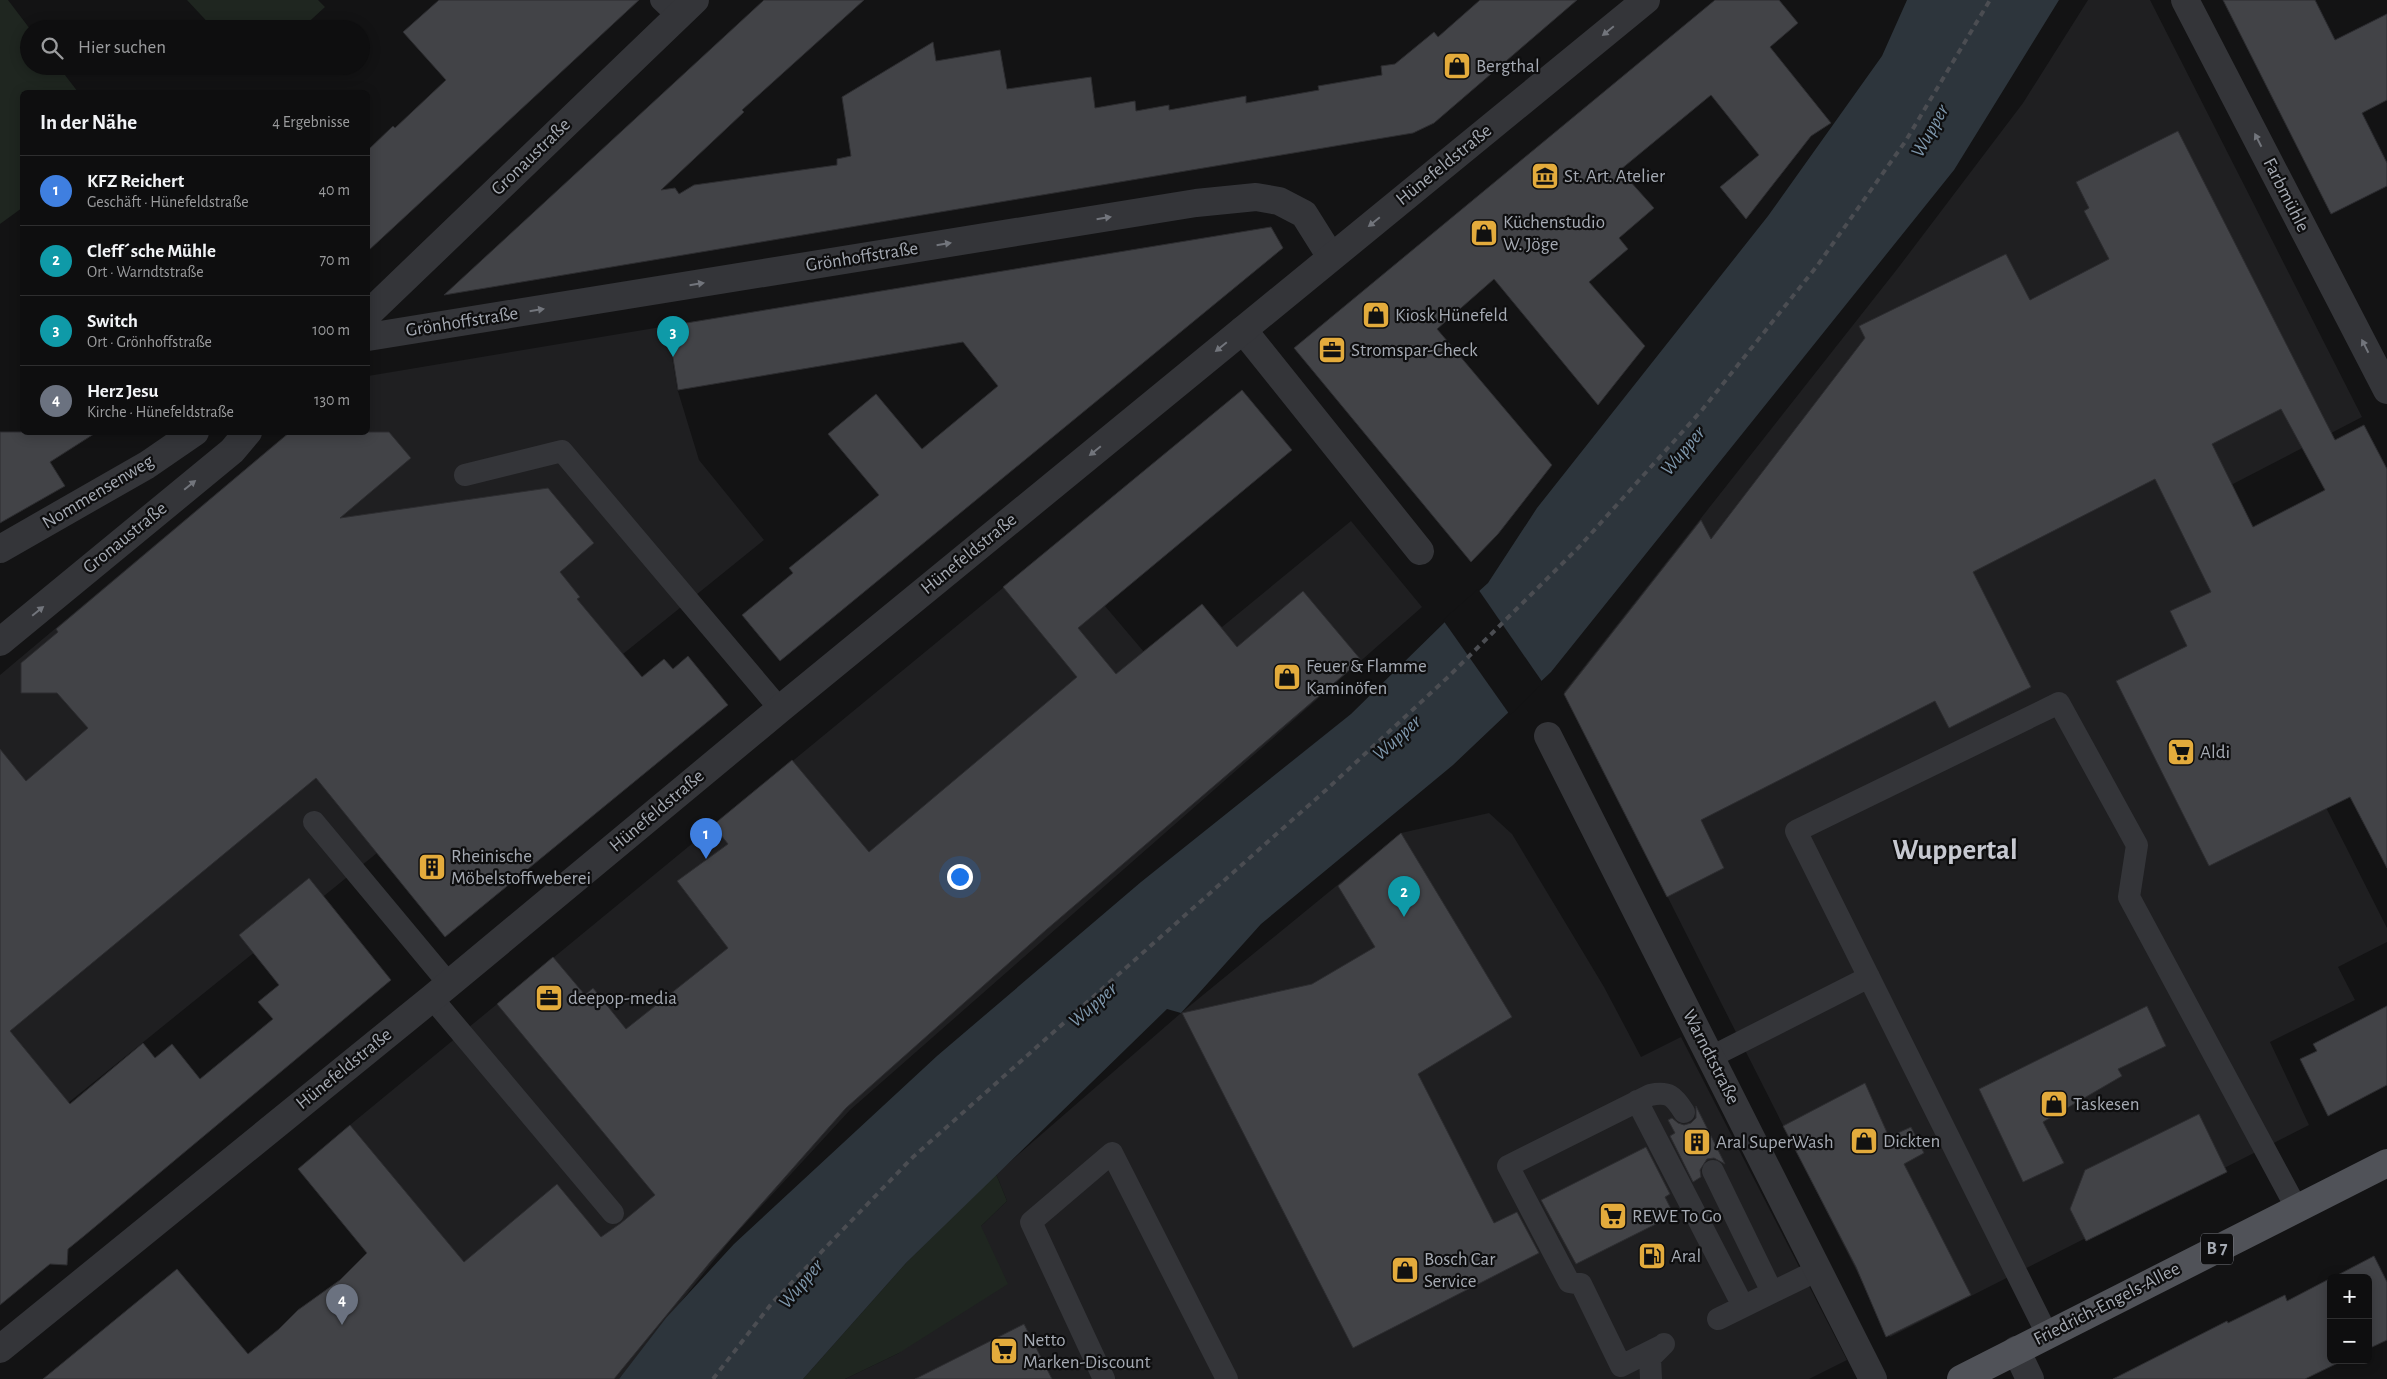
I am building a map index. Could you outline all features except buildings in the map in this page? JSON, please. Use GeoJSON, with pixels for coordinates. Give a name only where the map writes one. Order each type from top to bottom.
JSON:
{"type":"FeatureCollection","features":[{"type":"Feature","properties":{"kind":"main road","name":"Friedrich-Engels-Allee"},"geometry":{"type":"LineString","coordinates":[[1961,1379],[2387,1163]]}},
{"type":"Feature","properties":{"kind":"street","name":"Hünefeldstraße"},"geometry":{"type":"LineString","coordinates":[[0,1349],[440,991],[780,709],[1646,0]]}},
{"type":"Feature","properties":{"kind":"street","name":"Farbmühle"},"geometry":{"type":"LineString","coordinates":[[2185,0],[2387,390]]}},
{"type":"Feature","properties":{"kind":"street","name":"Gronaustraße"},"geometry":{"type":"LineString","coordinates":[[370,312],[678,5]]}},
{"type":"Feature","properties":{"kind":"street","name":"Grönhoffstraße"},"geometry":{"type":"LineString","coordinates":[[370,337],[1196,203],[1256,197],[1279,201],[1304,214],[1331,257]]}},
{"type":"Feature","properties":{"kind":"street"},"geometry":{"type":"LineString","coordinates":[[1243,330],[1420,552]]}},
{"type":"Feature","properties":{"kind":"street","name":"Nommensenweg"},"geometry":{"type":"LineString","coordinates":[[0,549],[147,464],[190,435]]}},
{"type":"Feature","properties":{"kind":"street","name":"Gronaustraße"},"geometry":{"type":"LineString","coordinates":[[0,642],[232,451],[245,435]]}},
{"type":"Feature","properties":{"kind":"street","name":"Warndtstraße"},"geometry":{"type":"LineString","coordinates":[[1548,736],[1873,1379]]}},
{"type":"Feature","properties":{"kind":"street"},"geometry":{"type":"LineString","coordinates":[[2016,1350],[2030,1379]]}},
{"type":"Feature","properties":{"kind":"lane"},"geometry":{"type":"LineString","coordinates":[[465,475],[562,451],[780,709]]}},
{"type":"Feature","properties":{"kind":"lane"},"geometry":{"type":"LineString","coordinates":[[2047,1334],[1796,831],[2059,703],[2137,845],[2129,897],[2297,1209]]}},
{"type":"Feature","properties":{"kind":"lane"},"geometry":{"type":"LineString","coordinates":[[314,822],[440,991],[613,1213]]}},
{"type":"Feature","properties":{"kind":"lane"},"geometry":{"type":"LineString","coordinates":[[1711,1057],[1869,978]]}},
{"type":"Feature","properties":{"kind":"lane"},"geometry":{"type":"LineString","coordinates":[[1651,1379],[1650,1358],[1667,1342],[1621,1366],[1580,1284],[1569,1282],[1508,1166],[1650,1095],[1665,1092],[1674,1096],[1684,1112]]}},
{"type":"Feature","properties":{"kind":"lane"},"geometry":{"type":"LineString","coordinates":[[1637,1101],[1742,1306]]}},
{"type":"Feature","properties":{"kind":"lane"},"geometry":{"type":"LineString","coordinates":[[1104,1379],[1031,1222],[1112,1153],[1227,1379]]}},
{"type":"Feature","properties":{"kind":"lane"},"geometry":{"type":"LineString","coordinates":[[1713,1171],[1772,1292]]}},
{"type":"Feature","properties":{"kind":"lane"},"geometry":{"type":"LineString","coordinates":[[1718,1319],[1818,1270]]}},
{"type":"Feature","properties":{"kind":"shaded area"},"geometry":{"type":"Polygon","coordinates":[[[0,0],[8,0],[23,20],[20,20],[20,75],[65,75],[76,90],[20,90],[20,209],[0,224],[0,0]]]}},
{"type":"Feature","properties":{"kind":"shaded area"},"geometry":{"type":"Polygon","coordinates":[[[187,0],[318,0],[325,7],[311,20],[206,20],[187,0]]]}},
{"type":"Feature","properties":{"kind":"shaded area"},"geometry":{"type":"Polygon","coordinates":[[[2088,0],[2150,0],[2362,417],[2177,513],[2387,928],[2387,942],[2338,967],[2355,1000],[2270,1042],[2309,1125],[1890,1337],[1564,692],[1898,268],[2023,103],[2088,0]]]}},
{"type":"Feature","properties":{"kind":"shaded area"},"geometry":{"type":"Polygon","coordinates":[[[667,326],[677,388],[699,460],[764,540],[0,1158],[0,675],[286,435],[370,435],[370,376],[667,326]]]}},
{"type":"Feature","properties":{"kind":"shaded area"},"geometry":{"type":"Polygon","coordinates":[[[1351,521],[1422,607],[850,1110],[732,1238],[619,1379],[481,1379],[463,1262],[350,1125],[1054,546],[1144,652],[1202,604],[1222,627],[1351,521]]]}},
{"type":"Feature","properties":{"kind":"shaded area"},"geometry":{"type":"Polygon","coordinates":[[[1489,813],[1512,834],[1604,987],[1641,1057],[1681,1037],[1847,1360],[1809,1379],[845,1379],[899,1353],[981,1226],[1007,1201],[996,1174],[1181,1013],[1401,833],[1489,813]]]}},
{"type":"Feature","properties":{"kind":"shaded area"},"geometry":{"type":"Polygon","coordinates":[[[996,1174],[1007,1201],[981,1226],[1008,1284],[899,1353],[845,1379],[803,1379],[906,1263],[996,1174]]]}},
{"type":"Feature","properties":{"kind":"water","name":"Wupper"},"geometry":{"type":"Polygon","coordinates":[[[1907,0],[2059,0],[1954,170],[1551,672],[1453,765],[1261,924],[1181,1013],[1167,1009],[906,1263],[803,1379],[619,1379],[666,1318],[734,1244],[937,1056],[1141,882],[1351,714],[1446,621],[1488,583],[1537,508],[1768,216],[1882,56],[1907,0]]]}},
{"type":"Feature","properties":{"kind":"pier"},"geometry":{"type":"Polygon","coordinates":[[[1478,589],[1543,683],[1510,715],[1443,620],[1478,589]]]}},
{"type":"Feature","properties":{"kind":"railway"},"geometry":{"type":"LineString","coordinates":[[713,1379],[772,1303],[913,1157],[1326,790],[1447,678],[1579,547],[1702,410],[1817,266],[1905,142],[1990,0]]}},
{"type":"Feature","properties":{"kind":"place","name":"Bergthal"},"geometry":{"type":"Point","coordinates":[1457,66]}},
{"type":"Feature","properties":{"kind":"place","name":"St. Art. Atelier"},"geometry":{"type":"Point","coordinates":[1545,176]}},
{"type":"Feature","properties":{"kind":"place","name":"Küchenstudio W. Jöge"},"geometry":{"type":"Point","coordinates":[1484,233]}},
{"type":"Feature","properties":{"kind":"place","name":"Kiosk Hünefeld"},"geometry":{"type":"Point","coordinates":[1376,315]}},
{"type":"Feature","properties":{"kind":"place","name":"Stromspar-Check"},"geometry":{"type":"Point","coordinates":[1332,350]}},
{"type":"Feature","properties":{"kind":"place","name":"Switch"},"geometry":{"type":"Point","coordinates":[673,357]}},
{"type":"Feature","properties":{"kind":"place","name":"Feuer & Flamme Kaminöfen"},"geometry":{"type":"Point","coordinates":[1287,677]}},
{"type":"Feature","properties":{"kind":"place","name":"Aldi"},"geometry":{"type":"Point","coordinates":[2181,752]}},
{"type":"Feature","properties":{"kind":"place","name":"KFZ Reichert"},"geometry":{"type":"Point","coordinates":[706,859]}},
{"type":"Feature","properties":{"kind":"place","name":"Rheinische Möbelstoffweberei"},"geometry":{"type":"Point","coordinates":[432,867]}},
{"type":"Feature","properties":{"kind":"place","name":"Cleff´sche Mühle"},"geometry":{"type":"Point","coordinates":[1404,917]}},
{"type":"Feature","properties":{"kind":"place","name":"deepop-media"},"geometry":{"type":"Point","coordinates":[549,998]}},
{"type":"Feature","properties":{"kind":"place","name":"Taskesen"},"geometry":{"type":"Point","coordinates":[2054,1104]}},
{"type":"Feature","properties":{"kind":"place","name":"Dickten"},"geometry":{"type":"Point","coordinates":[1864,1141]}},
{"type":"Feature","properties":{"kind":"place","name":"Aral SuperWash"},"geometry":{"type":"Point","coordinates":[1697,1142]}},
{"type":"Feature","properties":{"kind":"place","name":"REWE To Go"},"geometry":{"type":"Point","coordinates":[1613,1216]}},
{"type":"Feature","properties":{"kind":"place","name":"Aral"},"geometry":{"type":"Point","coordinates":[1652,1256]}},
{"type":"Feature","properties":{"kind":"place","name":"Bosch Car Service"},"geometry":{"type":"Point","coordinates":[1405,1270]}},
{"type":"Feature","properties":{"kind":"place","name":"Herz Jesu"},"geometry":{"type":"Point","coordinates":[342,1325]}},
{"type":"Feature","properties":{"kind":"place","name":"Netto Marken-Discount"},"geometry":{"type":"Point","coordinates":[1004,1351]}},
{"type":"Feature","properties":{"kind":"district","name":"Wuppertal"},"geometry":{"type":"Point","coordinates":[1955,850]}}]}
